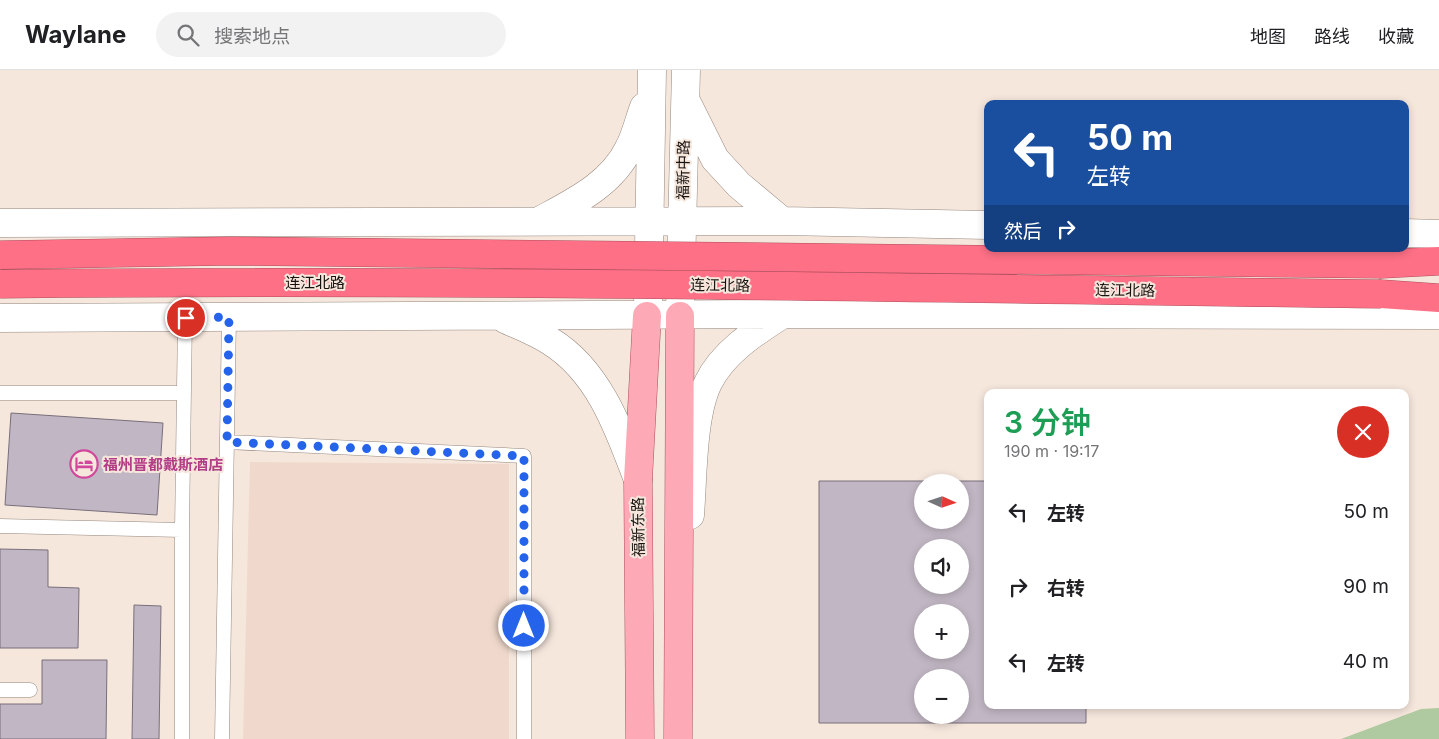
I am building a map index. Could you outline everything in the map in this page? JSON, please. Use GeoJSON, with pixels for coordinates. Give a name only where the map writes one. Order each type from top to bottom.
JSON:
{"type":"FeatureCollection","features":[{"type":"Feature","properties":{"kind":"highway","name":"连江北路"},"geometry":{"type":"LineString","coordinates":[[0,255],[251,252],[1382,264],[1439,261]]}},
{"type":"Feature","properties":{"kind":"highway","name":"连江北路"},"geometry":{"type":"LineString","coordinates":[[0,284],[232,281],[498,283],[1381,294],[1439,298]]}},
{"type":"Feature","properties":{"kind":"main road","name":"福新中路"},"geometry":{"type":"LineString","coordinates":[[680,316],[686,70]]}},
{"type":"Feature","properties":{"kind":"main road"},"geometry":{"type":"LineString","coordinates":[[648,316],[652,77]]}},
{"type":"Feature","properties":{"kind":"main road"},"geometry":{"type":"LineString","coordinates":[[538,221],[603,183],[629,149],[652,77]]}},
{"type":"Feature","properties":{"kind":"main road"},"geometry":{"type":"LineString","coordinates":[[685,100],[715,159],[739,185],[782,221]]}},
{"type":"Feature","properties":{"kind":"main road"},"geometry":{"type":"LineString","coordinates":[[0,223],[782,221],[984,225]]}},
{"type":"Feature","properties":{"kind":"main road"},"geometry":{"type":"LineString","coordinates":[[1409,233],[1439,234]]}},
{"type":"Feature","properties":{"kind":"main road"},"geometry":{"type":"LineString","coordinates":[[678,658],[696,440],[704,394],[715,371],[730,354],[744,340],[783,314]]}},
{"type":"Feature","properties":{"kind":"main road"},"geometry":{"type":"LineString","coordinates":[[0,318],[783,314],[1439,315]]}},
{"type":"Feature","properties":{"kind":"main road"},"geometry":{"type":"LineString","coordinates":[[497,315],[551,341],[581,368],[604,400],[618,426],[638,480]]}},
{"type":"Feature","properties":{"kind":"main road","name":"福新东路"},"geometry":{"type":"LineString","coordinates":[[640,739],[638,480],[648,316]]}},
{"type":"Feature","properties":{"kind":"main road"},"geometry":{"type":"LineString","coordinates":[[678,739],[680,316]]}},
{"type":"Feature","properties":{"kind":"lane"},"geometry":{"type":"LineString","coordinates":[[222,739],[229,317]]}},
{"type":"Feature","properties":{"kind":"lane"},"geometry":{"type":"LineString","coordinates":[[182,739],[182,530],[186,318]]}},
{"type":"Feature","properties":{"kind":"lane"},"geometry":{"type":"LineString","coordinates":[[0,393],[184,393]]}},
{"type":"Feature","properties":{"kind":"lane"},"geometry":{"type":"LineString","coordinates":[[227,442],[524,456],[524,739]]}},
{"type":"Feature","properties":{"kind":"lane"},"geometry":{"type":"LineString","coordinates":[[0,526],[182,530]]}},
{"type":"Feature","properties":{"kind":"lane"},"geometry":{"type":"LineString","coordinates":[[0,690],[30,690]]}},
{"type":"Feature","properties":{"kind":"shaded area"},"geometry":{"type":"Polygon","coordinates":[[[250,462],[509,464],[509,739],[243,739],[250,462]]]}},
{"type":"Feature","properties":{"kind":"green space"},"geometry":{"type":"Polygon","coordinates":[[[1439,708],[1439,739],[1341,739],[1421,709],[1439,708]]]}},
{"type":"Feature","properties":{"kind":"building","name":"福州晋都戴斯酒店"},"geometry":{"type":"Polygon","coordinates":[[[11,413],[163,423],[157,515],[5,505],[11,413]]]}},
{"type":"Feature","properties":{"kind":"building"},"geometry":{"type":"Polygon","coordinates":[[[819,481],[914,481],[914,529],[969,529],[969,481],[984,481],[984,709],[1086,709],[1086,723],[969,723],[969,669],[914,669],[914,723],[819,723],[819,481]]]}},
{"type":"Feature","properties":{"kind":"building"},"geometry":{"type":"Polygon","coordinates":[[[0,549],[48,550],[48,587],[79,588],[78,648],[0,648],[0,549]]]}},
{"type":"Feature","properties":{"kind":"building"},"geometry":{"type":"Polygon","coordinates":[[[134,605],[161,606],[159,739],[132,739],[134,605]]]}},
{"type":"Feature","properties":{"kind":"building"},"geometry":{"type":"Polygon","coordinates":[[[42,660],[107,660],[106,739],[0,739],[0,704],[42,704],[42,660]]]}},
{"type":"Feature","properties":{"kind":"place","name":"福州晋都戴斯酒店"},"geometry":{"type":"Point","coordinates":[84,464]}},
{"type":"Feature","properties":{"kind":"route"},"geometry":{"type":"LineString","coordinates":[[186,318],[229,317],[227,442],[524,456],[524,626]]}}]}
